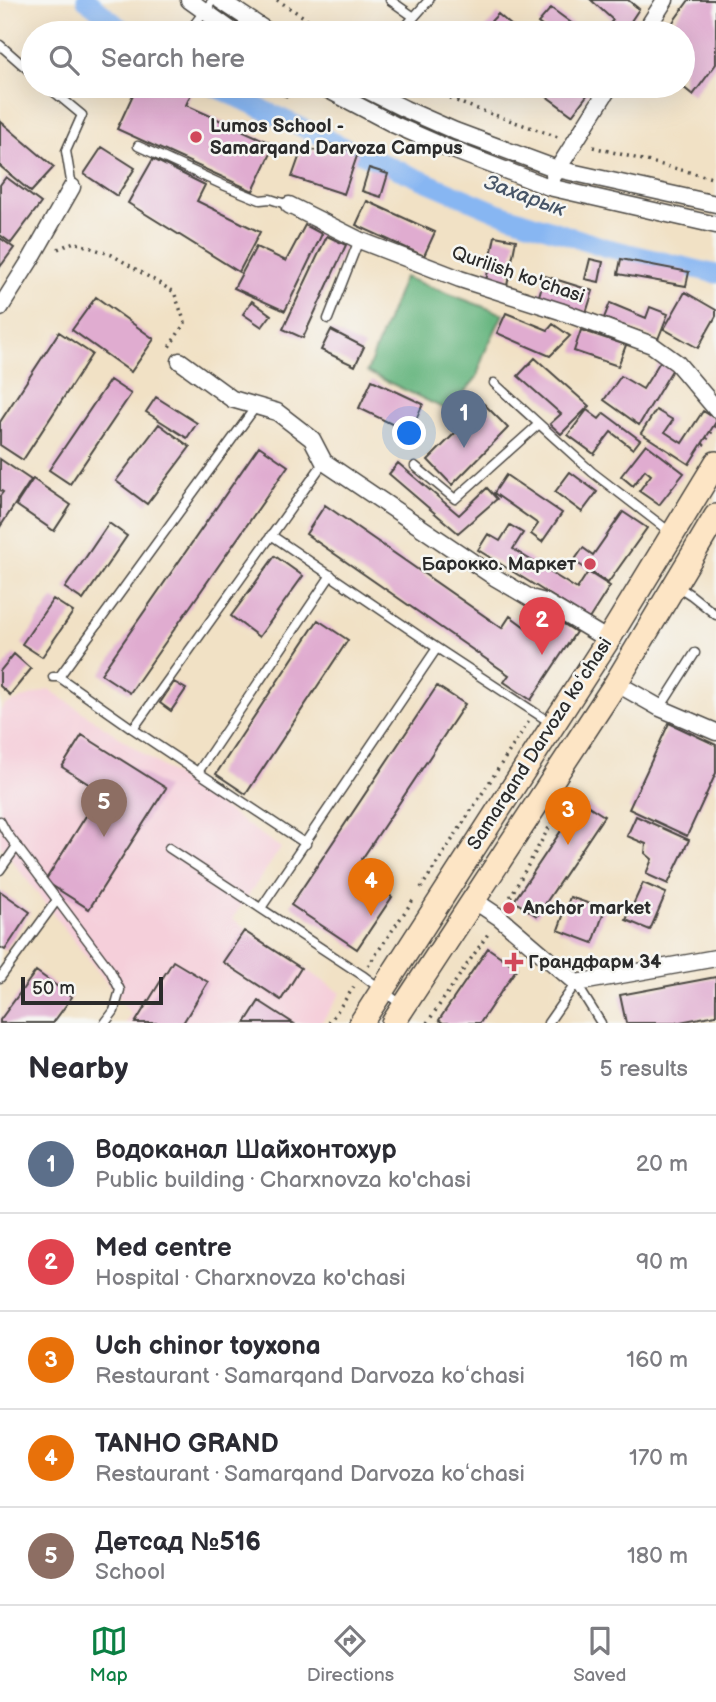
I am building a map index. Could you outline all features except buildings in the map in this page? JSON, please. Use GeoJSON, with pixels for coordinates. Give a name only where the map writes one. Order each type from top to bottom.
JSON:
{"type":"FeatureCollection","features":[{"type":"Feature","properties":{"kind":"main road","name":"Samarqand Darvoza koʻchasi"},"geometry":{"type":"LineString","coordinates":[[361,1023],[544,718],[608,640],[672,534],[709,455]]}},
{"type":"Feature","properties":{"kind":"main road","name":"Samarqand Darvoza koʻchasi"},"geometry":{"type":"LineString","coordinates":[[399,1015],[616,683],[716,516]]}},
{"type":"Feature","properties":{"kind":"street"},"geometry":{"type":"LineString","coordinates":[[189,0],[209,6],[224,21]]}},
{"type":"Feature","properties":{"kind":"street"},"geometry":{"type":"LineString","coordinates":[[220,0],[252,21]]}},
{"type":"Feature","properties":{"kind":"street"},"geometry":{"type":"LineString","coordinates":[[652,21],[665,0]]}},
{"type":"Feature","properties":{"kind":"street"},"geometry":{"type":"LineString","coordinates":[[363,98],[395,125],[549,187],[716,225]]}},
{"type":"Feature","properties":{"kind":"street"},"geometry":{"type":"LineString","coordinates":[[375,98],[557,169],[716,204]]}},
{"type":"Feature","properties":{"kind":"street"},"geometry":{"type":"LineString","coordinates":[[549,187],[557,169],[602,98]]}},
{"type":"Feature","properties":{"kind":"street"},"geometry":{"type":"LineString","coordinates":[[0,308],[72,187]]}},
{"type":"Feature","properties":{"kind":"street","name":"Qurilish ko'chasi"},"geometry":{"type":"LineString","coordinates":[[289,205],[359,240],[460,279],[560,311],[652,345],[677,363],[716,410]]}},
{"type":"Feature","properties":{"kind":"street"},"geometry":{"type":"LineString","coordinates":[[180,361],[232,399],[277,412],[312,439],[324,463],[496,578],[530,598],[545,602],[608,640]]}},
{"type":"Feature","properties":{"kind":"street"},"geometry":{"type":"LineString","coordinates":[[616,683],[660,708],[716,732]]}},
{"type":"Feature","properties":{"kind":"street"},"geometry":{"type":"LineString","coordinates":[[475,901],[499,917],[576,983],[716,958]]}},
{"type":"Feature","properties":{"kind":"lane"},"geometry":{"type":"LineString","coordinates":[[390,0],[414,17]]}},
{"type":"Feature","properties":{"kind":"lane"},"geometry":{"type":"LineString","coordinates":[[410,21],[429,0]]}},
{"type":"Feature","properties":{"kind":"lane"},"geometry":{"type":"LineString","coordinates":[[197,21],[209,6]]}},
{"type":"Feature","properties":{"kind":"lane"},"geometry":{"type":"LineString","coordinates":[[0,46],[21,64]]}},
{"type":"Feature","properties":{"kind":"lane"},"geometry":{"type":"LineString","coordinates":[[61,98],[82,115],[66,151],[72,187]]}},
{"type":"Feature","properties":{"kind":"lane"},"geometry":{"type":"LineString","coordinates":[[138,146],[260,200],[270,199],[289,205]]}},
{"type":"Feature","properties":{"kind":"lane"},"geometry":{"type":"LineString","coordinates":[[328,319],[359,240]]}},
{"type":"Feature","properties":{"kind":"lane"},"geometry":{"type":"LineString","coordinates":[[494,383],[593,472],[672,534]]}},
{"type":"Feature","properties":{"kind":"lane"},"geometry":{"type":"LineString","coordinates":[[257,405],[56,677],[306,844]]}},
{"type":"Feature","properties":{"kind":"lane"},"geometry":{"type":"LineString","coordinates":[[415,466],[455,499],[539,424]]}},
{"type":"Feature","properties":{"kind":"lane"},"geometry":{"type":"LineString","coordinates":[[133,729],[324,463]]}},
{"type":"Feature","properties":{"kind":"lane"},"geometry":{"type":"LineString","coordinates":[[271,535],[544,718]]}},
{"type":"Feature","properties":{"kind":"lane"},"geometry":{"type":"LineString","coordinates":[[198,772],[331,575]]}},
{"type":"Feature","properties":{"kind":"lane"},"geometry":{"type":"LineString","coordinates":[[674,585],[716,615]]}},
{"type":"Feature","properties":{"kind":"lane"},"geometry":{"type":"LineString","coordinates":[[261,908],[437,648]]}},
{"type":"Feature","properties":{"kind":"lane"},"geometry":{"type":"LineString","coordinates":[[660,708],[695,653]]}},
{"type":"Feature","properties":{"kind":"lane"},"geometry":{"type":"LineString","coordinates":[[0,821],[110,970],[120,990],[114,1012],[105,1023]]}},
{"type":"Feature","properties":{"kind":"lane"},"geometry":{"type":"LineString","coordinates":[[0,870],[17,846]]}},
{"type":"Feature","properties":{"kind":"lane"},"geometry":{"type":"LineString","coordinates":[[169,848],[362,975],[382,990],[399,1015]]}},
{"type":"Feature","properties":{"kind":"lane"},"geometry":{"type":"LineString","coordinates":[[0,978],[57,900]]}},
{"type":"Feature","properties":{"kind":"lane"},"geometry":{"type":"LineString","coordinates":[[548,1023],[576,983],[601,1023]]}},
{"type":"Feature","properties":{"kind":"path"},"geometry":{"type":"LineString","coordinates":[[277,0],[310,21]]}},
{"type":"Feature","properties":{"kind":"path"},"geometry":{"type":"LineString","coordinates":[[31,259],[74,242],[112,255],[174,292],[185,323],[169,346]]}},
{"type":"Feature","properties":{"kind":"path"},"geometry":{"type":"LineString","coordinates":[[709,455],[716,424]]}},
{"type":"Feature","properties":{"kind":"path"},"geometry":{"type":"LineString","coordinates":[[425,881],[544,718]]}},
{"type":"Feature","properties":{"kind":"path"},"geometry":{"type":"LineString","coordinates":[[329,1023],[419,891]]}},
{"type":"Feature","properties":{"kind":"shaded area"},"geometry":{"type":"Polygon","coordinates":[[[49,689],[281,848],[232,919],[341,993],[321,1023],[125,1023],[131,1014],[0,845],[0,711],[4,705],[49,689]]]}},
{"type":"Feature","properties":{"kind":"green space"},"geometry":{"type":"Polygon","coordinates":[[[404,277],[503,314],[483,356],[477,377],[449,411],[367,372],[404,277]]]}},
{"type":"Feature","properties":{"kind":"waterway","name":"Захарык"},"geometry":{"type":"LineString","coordinates":[[86,0],[112,21]]}},
{"type":"Feature","properties":{"kind":"waterway","name":"Захарык"},"geometry":{"type":"LineString","coordinates":[[238,98],[497,212],[604,247],[716,274]]}},
{"type":"Feature","properties":{"kind":"place","name":"Lumos School - Samarqand Darvoza Campus"},"geometry":{"type":"Point","coordinates":[196,137]}},
{"type":"Feature","properties":{"kind":"place","name":"Водоканал Шайхонтохур"},"geometry":{"type":"Point","coordinates":[464,448]}},
{"type":"Feature","properties":{"kind":"place","name":"Барокко. Маркет"},"geometry":{"type":"Point","coordinates":[590,564]}},
{"type":"Feature","properties":{"kind":"place","name":"Med centre"},"geometry":{"type":"Point","coordinates":[542,655]}},
{"type":"Feature","properties":{"kind":"place","name":"Детсад №516"},"geometry":{"type":"Point","coordinates":[104,837]}},
{"type":"Feature","properties":{"kind":"place","name":"Uch chinor toyxona"},"geometry":{"type":"Point","coordinates":[568,845]}},
{"type":"Feature","properties":{"kind":"place","name":"Anchor market"},"geometry":{"type":"Point","coordinates":[509,908]}},
{"type":"Feature","properties":{"kind":"place","name":"TANHO GRAND"},"geometry":{"type":"Point","coordinates":[371,916]}},
{"type":"Feature","properties":{"kind":"place","name":"Грандфарм 34"},"geometry":{"type":"Point","coordinates":[514,962]}}]}
